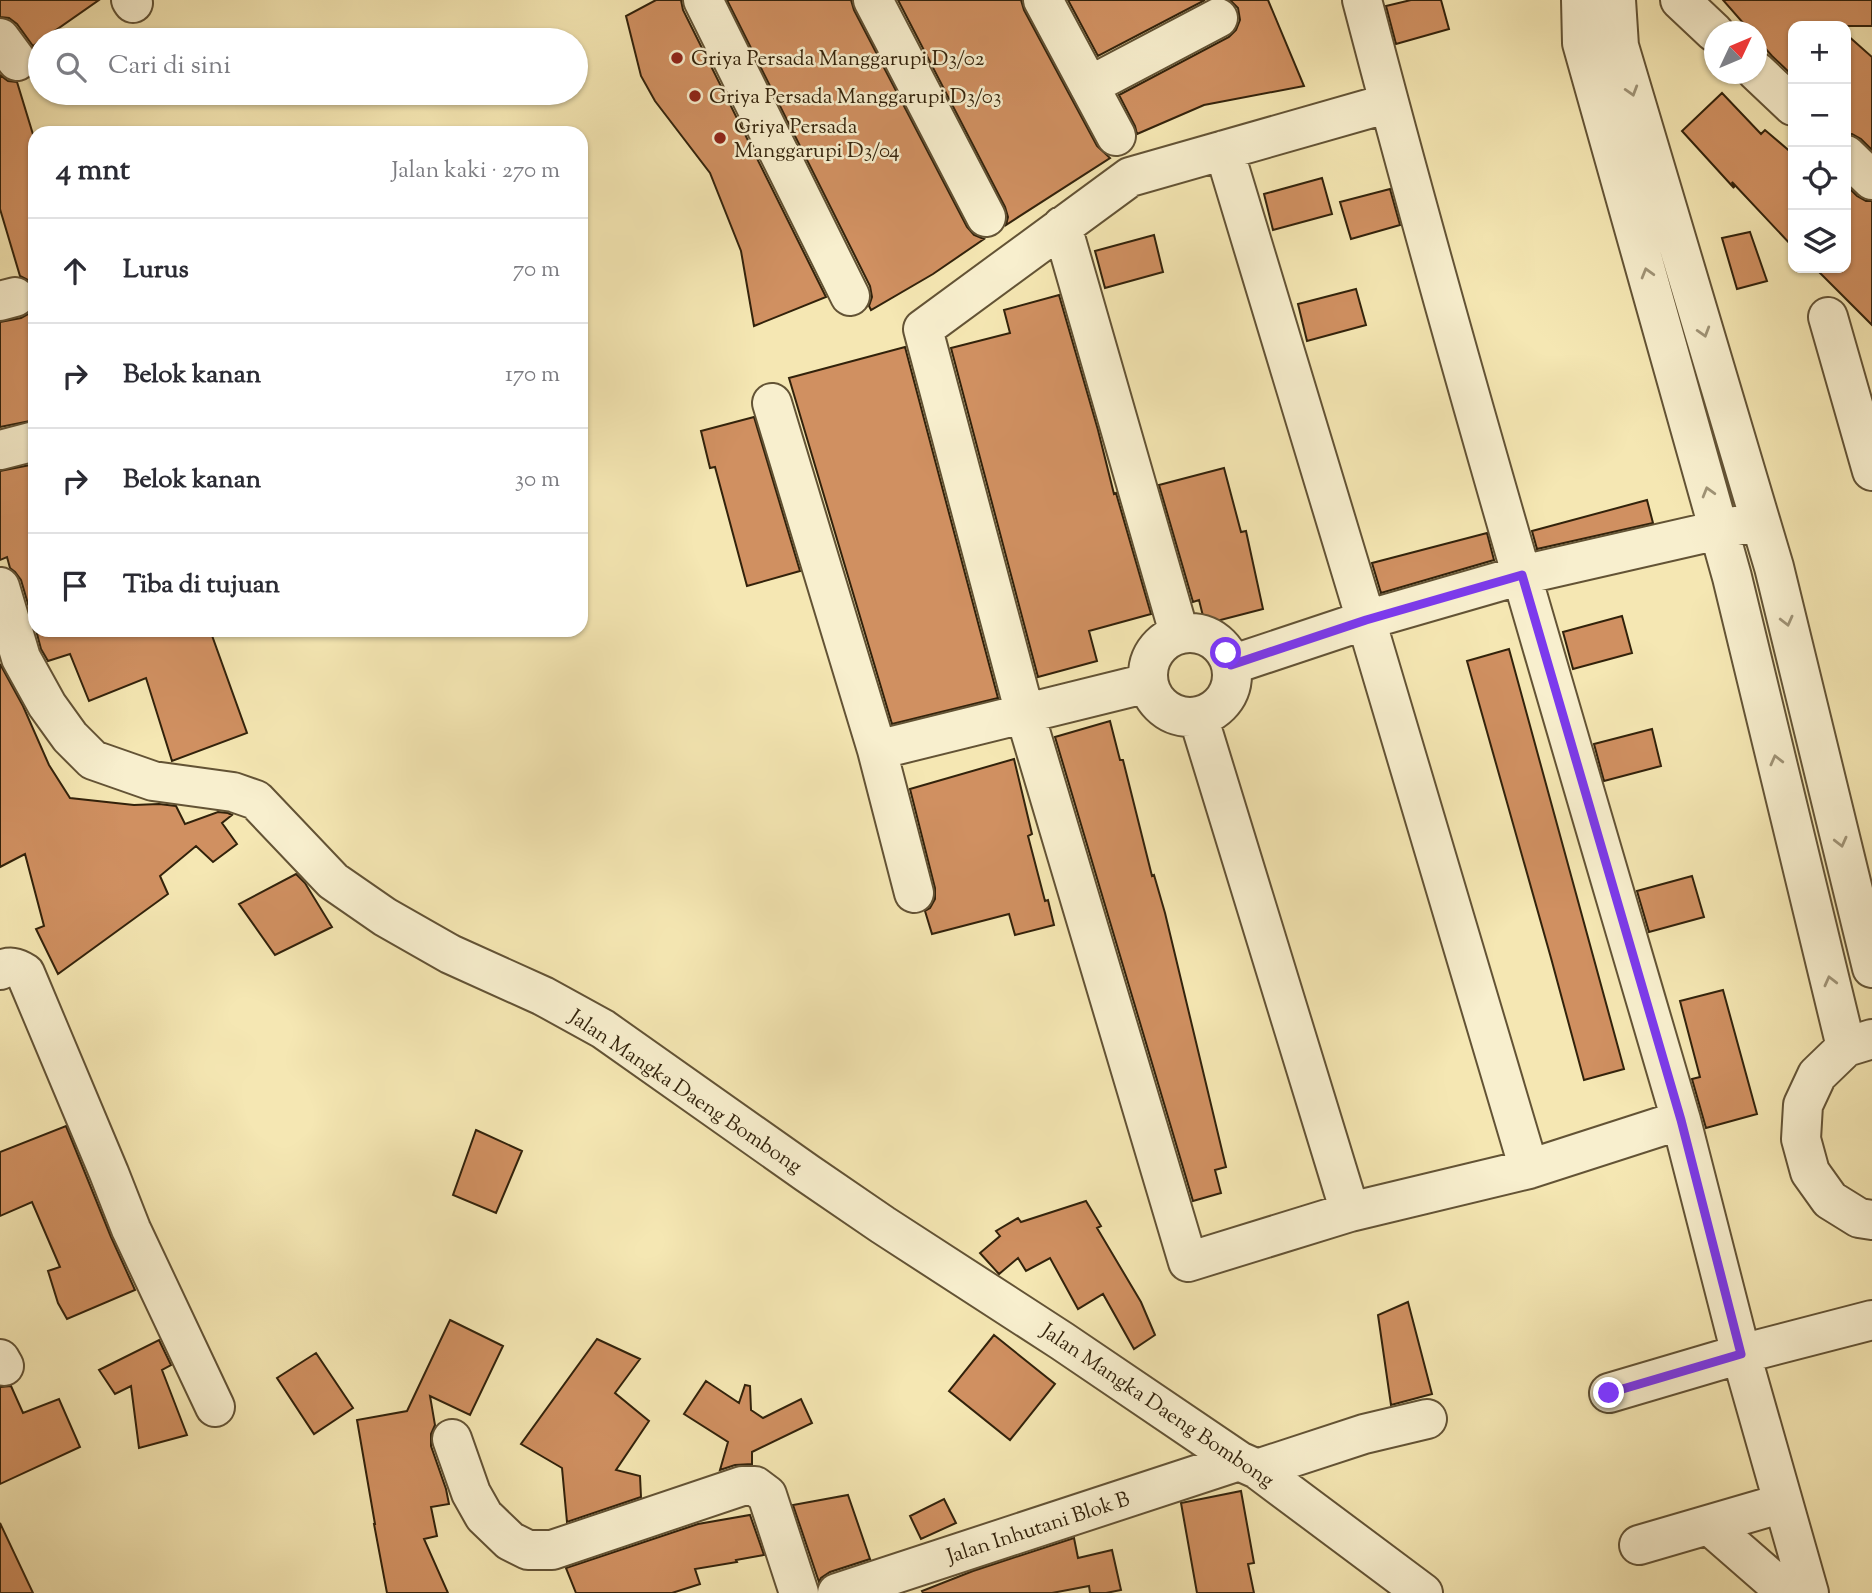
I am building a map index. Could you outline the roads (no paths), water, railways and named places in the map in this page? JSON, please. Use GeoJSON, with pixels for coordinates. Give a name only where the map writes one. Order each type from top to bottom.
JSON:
{"type":"FeatureCollection","features":[{"type":"Feature","properties":{"kind":"street"},"geometry":{"type":"LineString","coordinates":[[703,0],[850,296]]}},
{"type":"Feature","properties":{"kind":"street"},"geometry":{"type":"LineString","coordinates":[[873,0],[986,217]]}},
{"type":"Feature","properties":{"kind":"street"},"geometry":{"type":"LineString","coordinates":[[1043,0],[1116,136]]}},
{"type":"Feature","properties":{"kind":"street"},"geometry":{"type":"LineString","coordinates":[[1362,0],[1522,575],[1681,1120],[1741,1354],[1809,1593]]}},
{"type":"Feature","properties":{"kind":"street"},"geometry":{"type":"LineString","coordinates":[[1581,0],[1600,44],[1760,520],[1774,567],[1872,968]]}},
{"type":"Feature","properties":{"kind":"street"},"geometry":{"type":"LineString","coordinates":[[1616,0],[1600,44],[1718,531],[1859,1043],[1817,1074],[1803,1105],[1801,1139],[1810,1172],[1830,1200],[1860,1218],[1872,1220]]}},
{"type":"Feature","properties":{"kind":"street"},"geometry":{"type":"LineString","coordinates":[[1680,0],[1704,23]]}},
{"type":"Feature","properties":{"kind":"street"},"geometry":{"type":"LineString","coordinates":[[1089,86],[1219,18]]}},
{"type":"Feature","properties":{"kind":"street"},"geometry":{"type":"LineString","coordinates":[[1767,81],[1788,101]]}},
{"type":"Feature","properties":{"kind":"street"},"geometry":{"type":"LineString","coordinates":[[1389,103],[1130,177],[923,330],[1025,714],[1188,1262],[1350,1212],[1529,1169],[1681,1120]]}},
{"type":"Feature","properties":{"kind":"street"},"geometry":{"type":"LineString","coordinates":[[1224,150],[1529,1169]]}},
{"type":"Feature","properties":{"kind":"street"},"geometry":{"type":"LineString","coordinates":[[1851,160],[1872,180]]}},
{"type":"Feature","properties":{"kind":"street"},"geometry":{"type":"LineString","coordinates":[[1062,226],[1179,634]]}},
{"type":"Feature","properties":{"kind":"street"},"geometry":{"type":"LineString","coordinates":[[1828,317],[1860,384],[1872,471]]}},
{"type":"Feature","properties":{"kind":"street"},"geometry":{"type":"LineString","coordinates":[[772,403],[877,750],[914,893]]}},
{"type":"Feature","properties":{"kind":"street"},"geometry":{"type":"LineString","coordinates":[[0,450],[28,443]]}},
{"type":"Feature","properties":{"kind":"street"},"geometry":{"type":"LineString","coordinates":[[1231,665],[1366,620],[1522,575],[1760,520]]}},
{"type":"Feature","properties":{"kind":"street"},"geometry":{"type":"LineString","coordinates":[[1732,577],[1774,567]]}},
{"type":"Feature","properties":{"kind":"street","name":"Jalan Mangka Daeng Bombong"},"geometry":{"type":"LineString","coordinates":[[0,587],[11,663],[70,737],[93,760],[153,781],[233,792],[256,800],[333,881],[385,917],[450,954],[543,996],[603,1028],[839,1196],[1248,1465],[1423,1593]]}},
{"type":"Feature","properties":{"kind":"street"},"geometry":{"type":"LineString","coordinates":[[1192,632],[1217,642],[1231,665],[1229,692],[1222,703],[1211,712],[1183,717],[1169,712],[1157,703],[1150,690],[1146,676],[1156,648],[1179,634],[1192,632]]}},
{"type":"Feature","properties":{"kind":"street"},"geometry":{"type":"LineString","coordinates":[[877,750],[1148,683]]}},
{"type":"Feature","properties":{"kind":"street"},"geometry":{"type":"LineString","coordinates":[[1198,716],[1350,1212]]}},
{"type":"Feature","properties":{"kind":"street"},"geometry":{"type":"LineString","coordinates":[[0,970],[17,967],[25,973],[131,1229],[215,1407]]}},
{"type":"Feature","properties":{"kind":"street"},"geometry":{"type":"LineString","coordinates":[[1609,1393],[1741,1354],[1872,1320]]}},
{"type":"Feature","properties":{"kind":"street","name":"Jalan Inhutani Blok B"},"geometry":{"type":"LineString","coordinates":[[837,1593],[1248,1465],[1427,1419]]}},
{"type":"Feature","properties":{"kind":"street"},"geometry":{"type":"LineString","coordinates":[[452,1439],[471,1493],[484,1516],[510,1541],[527,1550],[552,1550],[742,1486],[755,1486],[767,1495],[799,1593]]}},
{"type":"Feature","properties":{"kind":"street"},"geometry":{"type":"LineString","coordinates":[[1639,1545],[1783,1503]]}},
{"type":"Feature","properties":{"kind":"street"},"geometry":{"type":"LineString","coordinates":[[1709,1525],[1787,1593]]}},
{"type":"Feature","properties":{"kind":"place","name":"Griya Persada Manggarupi D3/02"},"geometry":{"type":"Point","coordinates":[677,58]}},
{"type":"Feature","properties":{"kind":"place","name":"Griya Persada Manggarupi D3/03"},"geometry":{"type":"Point","coordinates":[695,96]}},
{"type":"Feature","properties":{"kind":"place","name":"Griya Persada Manggarupi D3/04"},"geometry":{"type":"Point","coordinates":[720,138]}}]}
